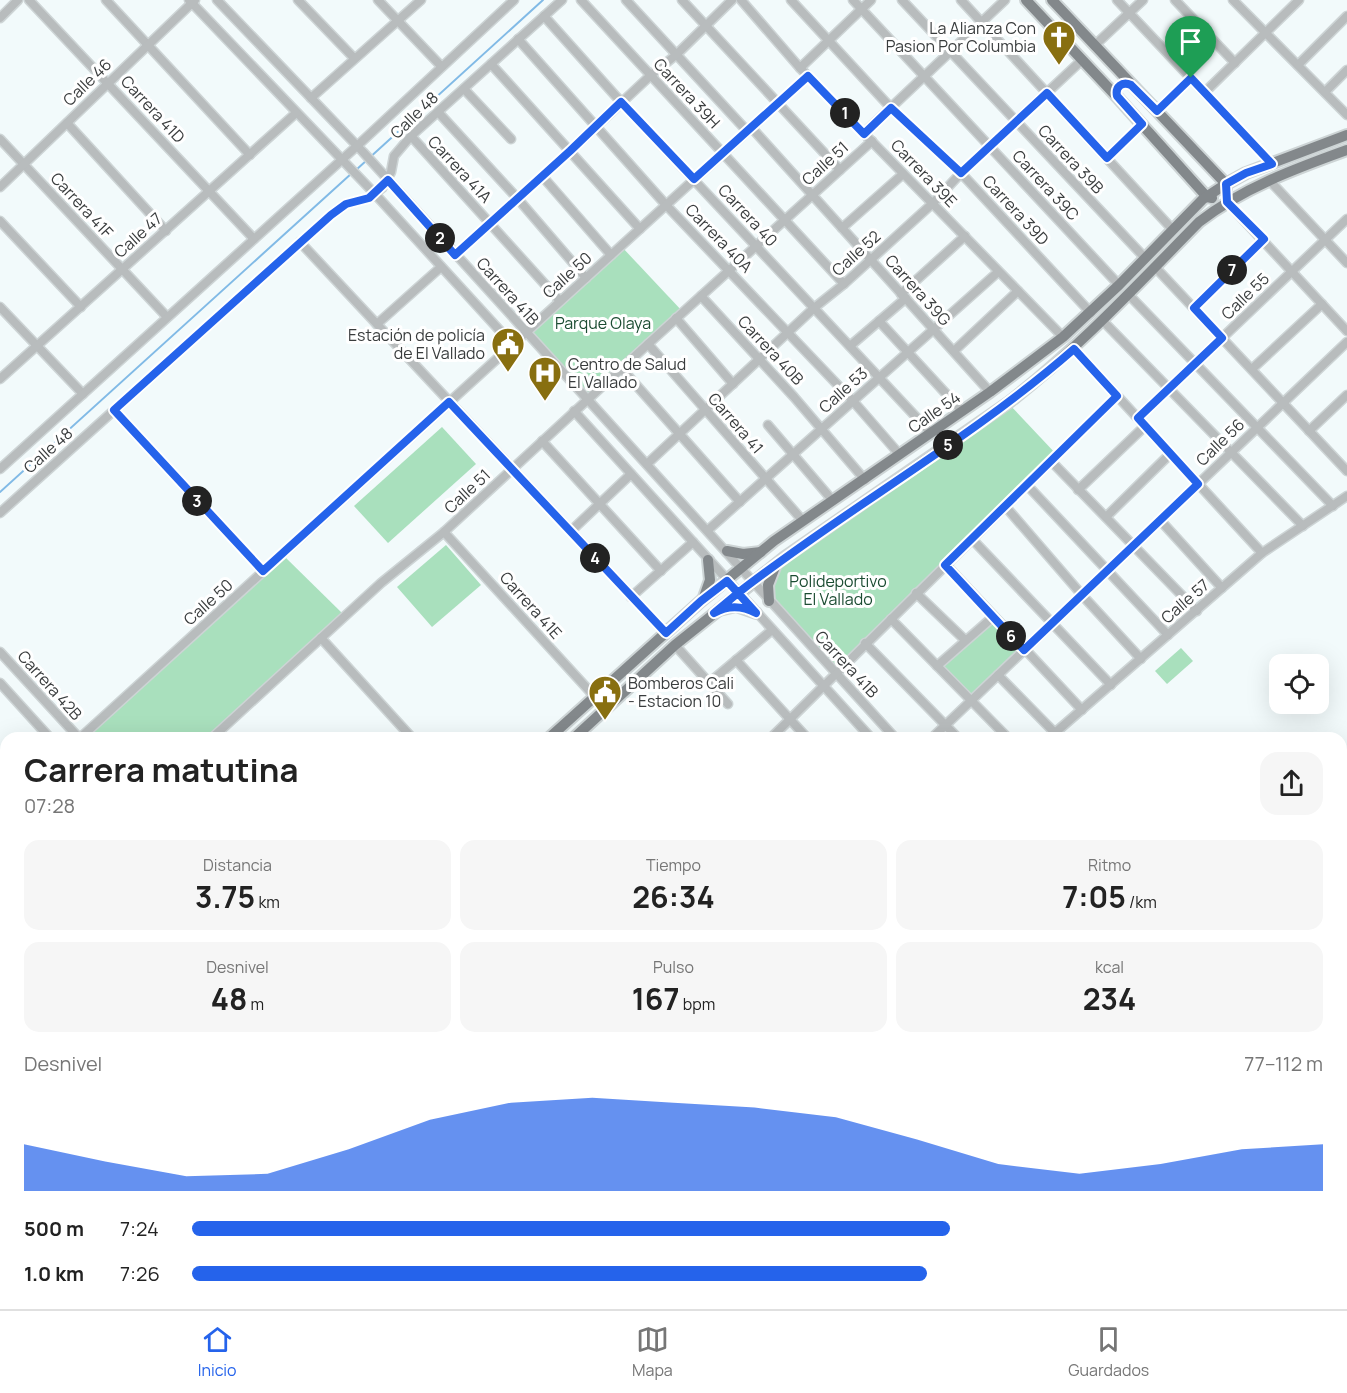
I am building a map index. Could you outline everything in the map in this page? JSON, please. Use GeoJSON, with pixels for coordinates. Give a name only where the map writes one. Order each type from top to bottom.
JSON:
{"type":"FeatureCollection","features":[{"type":"Feature","properties":{"kind":"main road"},"geometry":{"type":"LineString","coordinates":[[1026,0],[1207,197],[1227,202],[1226,184],[1052,0]]}},
{"type":"Feature","properties":{"kind":"main road"},"geometry":{"type":"LineString","coordinates":[[1096,75],[1102,78],[1110,75],[1113,70],[1112,64]]}},
{"type":"Feature","properties":{"kind":"main road"},"geometry":{"type":"LineString","coordinates":[[1118,98],[1117,90],[1120,86],[1127,83],[1132,86]]}},
{"type":"Feature","properties":{"kind":"main road","name":"Calle 54"},"geometry":{"type":"LineString","coordinates":[[556,732],[701,601],[774,541],[865,480],[1063,338],[1119,285],[1193,207],[1246,173],[1347,135]]}},
{"type":"Feature","properties":{"kind":"main road","name":"Calle 54"},"geometry":{"type":"LineString","coordinates":[[581,732],[675,645],[738,593],[781,560],[1008,403],[1074,349],[1199,222],[1227,202],[1269,180],[1347,150]]}},
{"type":"Feature","properties":{"kind":"main road"},"geometry":{"type":"LineString","coordinates":[[1212,170],[1232,177],[1246,173]]}},
{"type":"Feature","properties":{"kind":"main road"},"geometry":{"type":"LineString","coordinates":[[1193,180],[1198,194],[1193,207]]}},
{"type":"Feature","properties":{"kind":"main road"},"geometry":{"type":"LineString","coordinates":[[769,601],[768,585],[781,560],[774,553],[774,541]]}},
{"type":"Feature","properties":{"kind":"main road"},"geometry":{"type":"LineString","coordinates":[[727,551],[743,554],[762,552]]}},
{"type":"Feature","properties":{"kind":"main road"},"geometry":{"type":"LineString","coordinates":[[701,601],[709,588],[708,560]]}},
{"type":"Feature","properties":{"kind":"main road"},"geometry":{"type":"LineString","coordinates":[[714,613],[736,606],[756,613]]}},
{"type":"Feature","properties":{"kind":"street"},"geometry":{"type":"LineString","coordinates":[[0,18],[18,0]]}},
{"type":"Feature","properties":{"kind":"street","name":"Carrera 41D"},"geometry":{"type":"LineString","coordinates":[[29,0],[254,239]]}},
{"type":"Feature","properties":{"kind":"street"},"geometry":{"type":"LineString","coordinates":[[106,0],[250,155]]}},
{"type":"Feature","properties":{"kind":"street","name":"Carrera 41B"},"geometry":{"type":"LineString","coordinates":[[217,0],[360,149],[889,732]]}},
{"type":"Feature","properties":{"kind":"street"},"geometry":{"type":"LineString","coordinates":[[298,0],[354,58]]}},
{"type":"Feature","properties":{"kind":"street"},"geometry":{"type":"LineString","coordinates":[[378,0],[441,66]]}},
{"type":"Feature","properties":{"kind":"street"},"geometry":{"type":"LineString","coordinates":[[311,98],[421,0]]}},
{"type":"Feature","properties":{"kind":"street","name":"Calle 48"},"geometry":{"type":"LineString","coordinates":[[0,469],[254,239],[360,149],[441,66],[514,0]]}},
{"type":"Feature","properties":{"kind":"street","name":"Calle 48"},"geometry":{"type":"LineString","coordinates":[[0,513],[331,215],[346,204],[357,203],[375,194],[388,180],[394,156],[411,136],[562,0]]}},
{"type":"Feature","properties":{"kind":"street","name":"Carrera 39H"},"geometry":{"type":"LineString","coordinates":[[581,0],[844,284]]}},
{"type":"Feature","properties":{"kind":"street","name":"Carrera 39G"},"geometry":{"type":"LineString","coordinates":[[626,0],[812,195],[990,392]]}},
{"type":"Feature","properties":{"kind":"street"},"geometry":{"type":"LineString","coordinates":[[682,0],[840,170]]}},
{"type":"Feature","properties":{"kind":"street"},"geometry":{"type":"LineString","coordinates":[[455,255],[543,177],[621,102],[676,55],[732,0]]}},
{"type":"Feature","properties":{"kind":"street","name":"Carrera 39E"},"geometry":{"type":"LineString","coordinates":[[741,0],[800,68],[1063,338]]}},
{"type":"Feature","properties":{"kind":"street","name":"Carrera 39D"},"geometry":{"type":"LineString","coordinates":[[791,0],[891,108],[961,173],[1091,312]]}},
{"type":"Feature","properties":{"kind":"street","name":"Carrera 39C"},"geometry":{"type":"LineString","coordinates":[[854,0],[1119,285]]}},
{"type":"Feature","properties":{"kind":"street"},"geometry":{"type":"LineString","coordinates":[[800,68],[871,0]]}},
{"type":"Feature","properties":{"kind":"street","name":"Carrera 39B"},"geometry":{"type":"LineString","coordinates":[[902,0],[1145,258]]}},
{"type":"Feature","properties":{"kind":"street"},"geometry":{"type":"LineString","coordinates":[[961,0],[1173,230]]}},
{"type":"Feature","properties":{"kind":"street","name":"Calle 51"},"geometry":{"type":"LineString","coordinates":[[864,134],[1005,0]]}},
{"type":"Feature","properties":{"kind":"street"},"geometry":{"type":"LineString","coordinates":[[1118,0],[1272,164]]}},
{"type":"Feature","properties":{"kind":"street"},"geometry":{"type":"LineString","coordinates":[[1094,46],[1143,0]]}},
{"type":"Feature","properties":{"kind":"street"},"geometry":{"type":"LineString","coordinates":[[1175,0],[1235,63]]}},
{"type":"Feature","properties":{"kind":"street"},"geometry":{"type":"LineString","coordinates":[[1233,0],[1347,115]]}},
{"type":"Feature","properties":{"kind":"street","name":"Calle 46"},"geometry":{"type":"LineString","coordinates":[[0,187],[192,1]]}},
{"type":"Feature","properties":{"kind":"street","name":"Carrera 41B"},"geometry":{"type":"LineString","coordinates":[[192,1],[375,194],[513,345]]}},
{"type":"Feature","properties":{"kind":"street"},"geometry":{"type":"LineString","coordinates":[[1205,92],[1295,2]]}},
{"type":"Feature","properties":{"kind":"street","name":"Carrera 40"},"geometry":{"type":"LineString","coordinates":[[544,16],[621,102],[931,433]]}},
{"type":"Feature","properties":{"kind":"street"},"geometry":{"type":"LineString","coordinates":[[1298,65],[1347,16]]}},
{"type":"Feature","properties":{"kind":"street","name":"Carrera 40A"},"geometry":{"type":"LineString","coordinates":[[518,39],[666,205],[853,401],[900,454]]}},
{"type":"Feature","properties":{"kind":"street","name":"Calle 52"},"geometry":{"type":"LineString","coordinates":[[646,464],[814,308],[844,284],[933,203],[989,146],[1082,60]]}},
{"type":"Feature","properties":{"kind":"street"},"geometry":{"type":"LineString","coordinates":[[491,63],[640,229]]}},
{"type":"Feature","properties":{"kind":"street"},"geometry":{"type":"LineString","coordinates":[[1325,92],[1347,70]]}},
{"type":"Feature","properties":{"kind":"street","name":"Calle 50"},"geometry":{"type":"LineString","coordinates":[[86,732],[808,76]]}},
{"type":"Feature","properties":{"kind":"street"},"geometry":{"type":"LineString","coordinates":[[1157,111],[1191,78]]}},
{"type":"Feature","properties":{"kind":"street"},"geometry":{"type":"LineString","coordinates":[[464,89],[511,139]]}},
{"type":"Feature","properties":{"kind":"street"},"geometry":{"type":"LineString","coordinates":[[438,112],[518,199],[586,278]]}},
{"type":"Feature","properties":{"kind":"street","name":"Calle 47"},"geometry":{"type":"LineString","coordinates":[[0,379],[297,113]]}},
{"type":"Feature","properties":{"kind":"street"},"geometry":{"type":"LineString","coordinates":[[67,123],[166,231]]}},
{"type":"Feature","properties":{"kind":"street"},"geometry":{"type":"LineString","coordinates":[[1107,158],[1142,124]]}},
{"type":"Feature","properties":{"kind":"street","name":"Carrera 41A"},"geometry":{"type":"LineString","coordinates":[[411,136],[560,301]]}},
{"type":"Feature","properties":{"kind":"street","name":"Carrera 41F"},"geometry":{"type":"LineString","coordinates":[[0,139],[167,317]]}},
{"type":"Feature","properties":{"kind":"street","name":"Calle 51"},"geometry":{"type":"LineString","coordinates":[[219,732],[381,584],[444,532],[872,141]]}},
{"type":"Feature","properties":{"kind":"street"},"geometry":{"type":"LineString","coordinates":[[842,228],[903,174]]}},
{"type":"Feature","properties":{"kind":"street"},"geometry":{"type":"LineString","coordinates":[[543,177],[611,255]]}},
{"type":"Feature","properties":{"kind":"street"},"geometry":{"type":"LineString","coordinates":[[1269,180],[1347,263]]}},
{"type":"Feature","properties":{"kind":"street"},"geometry":{"type":"LineString","coordinates":[[1227,202],[1264,239],[1347,331]]}},
{"type":"Feature","properties":{"kind":"street","name":"Calle 55"},"geometry":{"type":"LineString","coordinates":[[1138,418],[1347,219]]}},
{"type":"Feature","properties":{"kind":"street"},"geometry":{"type":"LineString","coordinates":[[0,221],[81,307]]}},
{"type":"Feature","properties":{"kind":"street"},"geometry":{"type":"LineString","coordinates":[[850,346],[879,321],[965,236]]}},
{"type":"Feature","properties":{"kind":"street"},"geometry":{"type":"LineString","coordinates":[[1194,308],[1264,239]]}},
{"type":"Feature","properties":{"kind":"street"},"geometry":{"type":"LineString","coordinates":[[300,242],[666,633]]}},
{"type":"Feature","properties":{"kind":"street"},"geometry":{"type":"LineString","coordinates":[[376,324],[441,267]]}},
{"type":"Feature","properties":{"kind":"street"},"geometry":{"type":"LineString","coordinates":[[1155,267],[1347,471]]}},
{"type":"Feature","properties":{"kind":"street","name":"Calle 53"},"geometry":{"type":"LineString","coordinates":[[708,530],[998,272]]}},
{"type":"Feature","properties":{"kind":"street"},"geometry":{"type":"LineString","coordinates":[[954,351],[1018,291]]}},
{"type":"Feature","properties":{"kind":"street"},"geometry":{"type":"LineString","coordinates":[[1128,294],[1333,506]]}},
{"type":"Feature","properties":{"kind":"street","name":"Carrera 40B"},"geometry":{"type":"LineString","coordinates":[[701,296],[865,480]]}},
{"type":"Feature","properties":{"kind":"street"},"geometry":{"type":"LineString","coordinates":[[1252,369],[1322,304]]}},
{"type":"Feature","properties":{"kind":"street"},"geometry":{"type":"LineString","coordinates":[[0,307],[83,393]]}},
{"type":"Feature","properties":{"kind":"street"},"geometry":{"type":"LineString","coordinates":[[676,318],[733,384]]}},
{"type":"Feature","properties":{"kind":"street"},"geometry":{"type":"LineString","coordinates":[[1102,320],[1303,526]]}},
{"type":"Feature","properties":{"kind":"street"},"geometry":{"type":"LineString","coordinates":[[879,321],[962,411]]}},
{"type":"Feature","properties":{"kind":"street","name":"Calle 56"},"geometry":{"type":"LineString","coordinates":[[938,732],[1347,342]]}},
{"type":"Feature","properties":{"kind":"street","name":"Carrera 41"},"geometry":{"type":"LineString","coordinates":[[648,344],[802,521]]}},
{"type":"Feature","properties":{"kind":"street"},"geometry":{"type":"LineString","coordinates":[[1074,349],[1262,553]]}},
{"type":"Feature","properties":{"kind":"street"},"geometry":{"type":"LineString","coordinates":[[621,368],[740,502]]}},
{"type":"Feature","properties":{"kind":"street"},"geometry":{"type":"LineString","coordinates":[[777,732],[1117,396]]}},
{"type":"Feature","properties":{"kind":"street"},"geometry":{"type":"LineString","coordinates":[[1309,431],[1346,400]]}},
{"type":"Feature","properties":{"kind":"street"},"geometry":{"type":"LineString","coordinates":[[114,410],[263,571]]}},
{"type":"Feature","properties":{"kind":"street","name":"Carrera 41B"},"geometry":{"type":"LineString","coordinates":[[574,411],[865,732]]}},
{"type":"Feature","properties":{"kind":"street"},"geometry":{"type":"LineString","coordinates":[[768,425],[833,501]]}},
{"type":"Feature","properties":{"kind":"street"},"geometry":{"type":"LineString","coordinates":[[1078,490],[1145,426]]}},
{"type":"Feature","properties":{"kind":"street"},"geometry":{"type":"LineString","coordinates":[[542,441],[661,571]]}},
{"type":"Feature","properties":{"kind":"street"},"geometry":{"type":"LineString","coordinates":[[1106,518],[1170,454]]}},
{"type":"Feature","properties":{"kind":"street"},"geometry":{"type":"LineString","coordinates":[[1051,462],[1197,611]]}},
{"type":"Feature","properties":{"kind":"street"},"geometry":{"type":"LineString","coordinates":[[571,531],[631,474]]}},
{"type":"Feature","properties":{"kind":"street"},"geometry":{"type":"LineString","coordinates":[[1027,485],[1168,635]]}},
{"type":"Feature","properties":{"kind":"street","name":"Calle 57"},"geometry":{"type":"LineString","coordinates":[[1056,732],[1262,553],[1347,496]]}},
{"type":"Feature","properties":{"kind":"street"},"geometry":{"type":"LineString","coordinates":[[1005,506],[1141,659]]}},
{"type":"Feature","properties":{"kind":"street"},"geometry":{"type":"LineString","coordinates":[[1160,520],[1222,588]]}},
{"type":"Feature","properties":{"kind":"street","name":"Carrera 41E"},"geometry":{"type":"LineString","coordinates":[[444,532],[595,697]]}},
{"type":"Feature","properties":{"kind":"street"},"geometry":{"type":"LineString","coordinates":[[972,538],[1111,685]]}},
{"type":"Feature","properties":{"kind":"street"},"geometry":{"type":"LineString","coordinates":[[631,597],[693,542]]}},
{"type":"Feature","properties":{"kind":"street"},"geometry":{"type":"LineString","coordinates":[[945,565],[1082,710]]}},
{"type":"Feature","properties":{"kind":"street"},"geometry":{"type":"LineString","coordinates":[[916,593],[965,640]]}},
{"type":"Feature","properties":{"kind":"street"},"geometry":{"type":"LineString","coordinates":[[937,666],[993,616]]}},
{"type":"Feature","properties":{"kind":"street"},"geometry":{"type":"LineString","coordinates":[[891,619],[1002,732]]}},
{"type":"Feature","properties":{"kind":"street"},"geometry":{"type":"LineString","coordinates":[[709,682],[772,630]]}},
{"type":"Feature","properties":{"kind":"street"},"geometry":{"type":"LineString","coordinates":[[321,638],[407,732]]}},
{"type":"Feature","properties":{"kind":"street"},"geometry":{"type":"LineString","coordinates":[[865,644],[952,732]]}},
{"type":"Feature","properties":{"kind":"street"},"geometry":{"type":"LineString","coordinates":[[675,645],[728,704]]}},
{"type":"Feature","properties":{"kind":"street","name":"Carrera 42B"},"geometry":{"type":"LineString","coordinates":[[0,652],[73,732]]}},
{"type":"Feature","properties":{"kind":"street"},"geometry":{"type":"LineString","coordinates":[[736,660],[802,732]]}},
{"type":"Feature","properties":{"kind":"street"},"geometry":{"type":"LineString","coordinates":[[999,675],[1049,732]]}},
{"type":"Feature","properties":{"kind":"street"},"geometry":{"type":"LineString","coordinates":[[0,683],[45,732]]}},
{"type":"Feature","properties":{"kind":"green space","name":"Parque Olaya"},"geometry":{"type":"Polygon","coordinates":[[[621,246],[683,312],[587,399],[526,333],[621,246]]]}},
{"type":"Feature","properties":{"kind":"green space","name":"Polideportivo El Vallado"},"geometry":{"type":"Polygon","coordinates":[[[1008,403],[1057,455],[835,673],[768,593],[772,570],[1008,403]]]}},
{"type":"Feature","properties":{"kind":"green space"},"geometry":{"type":"Polygon","coordinates":[[[442,427],[476,464],[388,543],[354,506],[442,427]]]}},
{"type":"Feature","properties":{"kind":"green space"},"geometry":{"type":"Polygon","coordinates":[[[446,545],[481,585],[432,627],[397,587],[446,545]]]}},
{"type":"Feature","properties":{"kind":"green space"},"geometry":{"type":"Polygon","coordinates":[[[284,556],[342,613],[212,732],[90,732],[284,556]]]}},
{"type":"Feature","properties":{"kind":"green space"},"geometry":{"type":"Polygon","coordinates":[[[993,617],[1024,650],[972,700],[937,666],[993,617]]]}},
{"type":"Feature","properties":{"kind":"green space"},"geometry":{"type":"Polygon","coordinates":[[[1181,648],[1193,661],[1167,684],[1155,671],[1181,648]]]}},
{"type":"Feature","properties":{"kind":"waterway"},"geometry":{"type":"LineString","coordinates":[[356,170],[543,0]]}},
{"type":"Feature","properties":{"kind":"waterway"},"geometry":{"type":"LineString","coordinates":[[0,492],[352,173]]}},
{"type":"Feature","properties":{"kind":"place","name":"La Alianza Con Pasion Por Columbia"},"geometry":{"type":"Point","coordinates":[1059,66]}},
{"type":"Feature","properties":{"kind":"place","name":"Estación de policía de El Vallado"},"geometry":{"type":"Point","coordinates":[508,373]}},
{"type":"Feature","properties":{"kind":"place","name":"Centro de Salud El Vallado"},"geometry":{"type":"Point","coordinates":[545,402]}},
{"type":"Feature","properties":{"kind":"place","name":"Bomberos Cali - Estacion 10"},"geometry":{"type":"Point","coordinates":[605,721]}},
{"type":"Feature","properties":{"kind":"route"},"geometry":{"type":"LineString","coordinates":[[1191,78],[1157,111],[1131,85],[1121,84],[1118,87],[1117,96],[1142,124],[1107,158],[1047,93],[961,173],[891,108],[864,134],[808,76],[694,179],[621,102],[455,255],[388,180],[369,198],[357,203],[346,204],[114,410],[263,571],[449,402],[666,633],[727,581],[738,593],[714,613],[736,606],[756,613],[738,593],[785,557],[1008,403],[1074,349],[1117,396],[945,565],[1024,650],[1198,484],[1138,418],[1222,338],[1194,308],[1264,239],[1227,202],[1226,184],[1246,173],[1272,164],[1191,78]]}}]}
